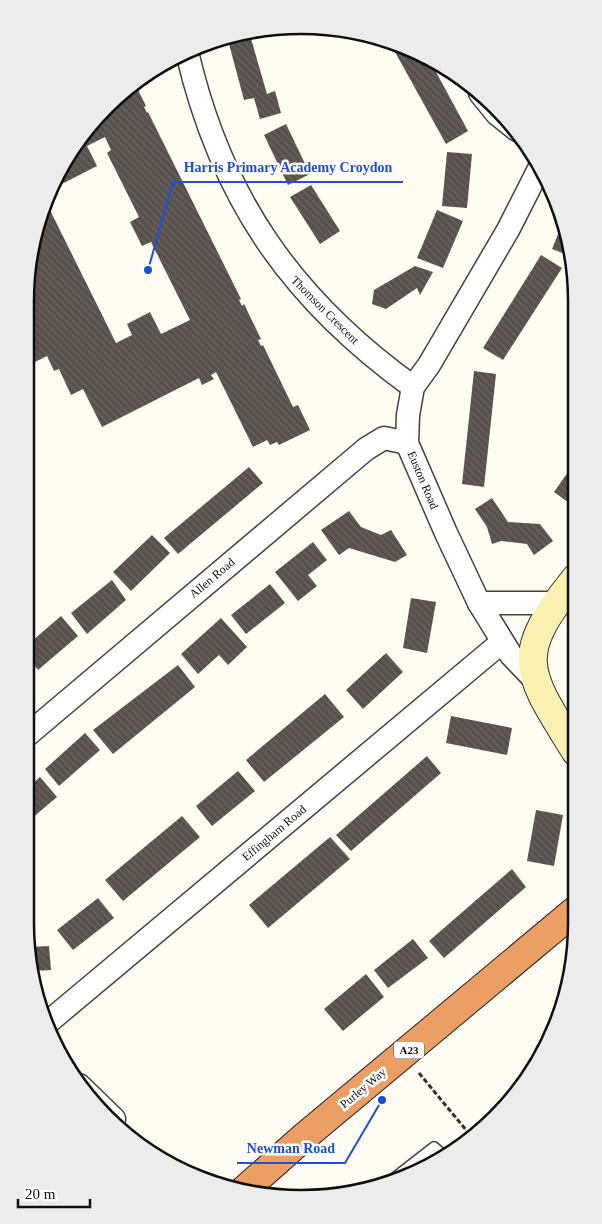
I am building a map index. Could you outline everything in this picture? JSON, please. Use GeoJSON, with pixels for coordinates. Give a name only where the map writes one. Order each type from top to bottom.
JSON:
{"type":"FeatureCollection","features":[{"type":"Feature","properties":{"kind":"highway","name":"Purley Way"},"geometry":{"type":"LineString","coordinates":[[250,1185],[304,1137],[568,917]]}},
{"type":"Feature","properties":{"kind":"street","name":"Thomson Crescent"},"geometry":{"type":"LineString","coordinates":[[189,59],[196,90],[220,158],[240,199],[268,245],[288,272],[314,301],[365,350],[413,387]]}},
{"type":"Feature","properties":{"kind":"street","name":"Euston Road"},"geometry":{"type":"LineString","coordinates":[[535,680],[519,664],[502,642],[479,603],[407,443],[408,415],[413,387],[429,365],[508,230],[536,174]]}},
{"type":"Feature","properties":{"kind":"street","name":"Allen Road"},"geometry":{"type":"LineString","coordinates":[[34,728],[366,449],[384,438],[407,443]]}},
{"type":"Feature","properties":{"kind":"street"},"geometry":{"type":"LineString","coordinates":[[568,588],[542,625],[535,640],[532,664],[535,680],[568,738]]}},
{"type":"Feature","properties":{"kind":"street"},"geometry":{"type":"LineString","coordinates":[[479,603],[556,603]]}},
{"type":"Feature","properties":{"kind":"street","name":"Effingham Road"},"geometry":{"type":"LineString","coordinates":[[52,1019],[502,642]]}},
{"type":"Feature","properties":{"kind":"lane"},"geometry":{"type":"LineString","coordinates":[[409,1167],[434,1148],[438,1152]]}},
{"type":"Feature","properties":{"kind":"path"},"geometry":{"type":"LineString","coordinates":[[404,1054],[468,1132]]}},
{"type":"Feature","properties":{"kind":"building"},"geometry":{"type":"Polygon","coordinates":[[[251,39],[267,94],[275,91],[281,113],[260,119],[254,98],[244,100],[229,44],[251,39]]]}},
{"type":"Feature","properties":{"kind":"building"},"geometry":{"type":"Polygon","coordinates":[[[395,52],[419,61],[435,70],[468,131],[446,144],[395,52]]]}},
{"type":"Feature","properties":{"kind":"building"},"geometry":{"type":"Polygon","coordinates":[[[138,89],[146,106],[144,107],[241,299],[239,300],[242,306],[244,304],[261,339],[258,340],[261,346],[263,345],[293,407],[298,405],[310,430],[279,445],[277,442],[270,445],[267,440],[253,447],[216,372],[211,375],[214,379],[202,385],[199,378],[102,427],[83,389],[71,395],[59,369],[54,371],[47,356],[34,362],[34,284],[39,249],[50,210],[116,343],[132,335],[127,324],[150,312],[161,334],[190,320],[151,242],[142,246],[130,222],[139,217],[107,153],[111,150],[105,137],[87,146],[97,166],[60,185],[89,138],[112,112],[138,89]]]}},
{"type":"Feature","properties":{"kind":"building"},"geometry":{"type":"Polygon","coordinates":[[[286,124],[310,174],[288,185],[264,135],[286,124]]]}},
{"type":"Feature","properties":{"kind":"building"},"geometry":{"type":"Polygon","coordinates":[[[447,152],[472,154],[467,208],[442,206],[447,152]]]}},
{"type":"Feature","properties":{"kind":"building"},"geometry":{"type":"Polygon","coordinates":[[[311,185],[340,231],[320,244],[290,197],[311,185]]]}},
{"type":"Feature","properties":{"kind":"building"},"geometry":{"type":"Polygon","coordinates":[[[437,210],[463,221],[443,268],[417,258],[437,210]]]}},
{"type":"Feature","properties":{"kind":"building"},"geometry":{"type":"Polygon","coordinates":[[[559,232],[564,253],[552,249],[559,232]]]}},
{"type":"Feature","properties":{"kind":"building"},"geometry":{"type":"Polygon","coordinates":[[[541,255],[562,268],[503,360],[483,348],[541,255]]]}},
{"type":"Feature","properties":{"kind":"building"},"geometry":{"type":"Polygon","coordinates":[[[415,266],[433,272],[420,295],[417,288],[386,309],[372,304],[374,290],[415,266]]]}},
{"type":"Feature","properties":{"kind":"building"},"geometry":{"type":"Polygon","coordinates":[[[474,371],[496,374],[484,487],[462,484],[474,371]]]}},
{"type":"Feature","properties":{"kind":"building"},"geometry":{"type":"Polygon","coordinates":[[[249,467],[263,483],[178,554],[164,538],[249,467]]]}},
{"type":"Feature","properties":{"kind":"building"},"geometry":{"type":"Polygon","coordinates":[[[568,472],[568,502],[554,492],[568,472]]]}},
{"type":"Feature","properties":{"kind":"building"},"geometry":{"type":"Polygon","coordinates":[[[492,498],[508,522],[540,524],[553,541],[534,555],[527,544],[501,541],[492,544],[487,527],[475,509],[492,498]]]}},
{"type":"Feature","properties":{"kind":"building"},"geometry":{"type":"Polygon","coordinates":[[[349,511],[361,527],[381,535],[391,530],[407,555],[395,562],[349,548],[339,555],[321,530],[349,511]]]}},
{"type":"Feature","properties":{"kind":"building"},"geometry":{"type":"Polygon","coordinates":[[[152,535],[170,553],[131,591],[113,572],[152,535]]]}},
{"type":"Feature","properties":{"kind":"building"},"geometry":{"type":"Polygon","coordinates":[[[313,542],[327,560],[308,575],[317,586],[298,601],[275,572],[313,542]]]}},
{"type":"Feature","properties":{"kind":"building"},"geometry":{"type":"Polygon","coordinates":[[[112,580],[126,600],[87,634],[71,613],[112,580]]]}},
{"type":"Feature","properties":{"kind":"building"},"geometry":{"type":"Polygon","coordinates":[[[270,584],[285,603],[246,634],[231,615],[270,584]]]}},
{"type":"Feature","properties":{"kind":"building"},"geometry":{"type":"Polygon","coordinates":[[[411,598],[436,602],[427,653],[403,648],[411,598]]]}},
{"type":"Feature","properties":{"kind":"building"},"geometry":{"type":"Polygon","coordinates":[[[61,616],[78,636],[38,670],[34,665],[34,639],[61,616]]]}},
{"type":"Feature","properties":{"kind":"building"},"geometry":{"type":"Polygon","coordinates":[[[221,618],[247,647],[228,665],[219,655],[198,674],[181,654],[221,618]]]}},
{"type":"Feature","properties":{"kind":"building"},"geometry":{"type":"Polygon","coordinates":[[[386,653],[403,672],[363,709],[346,690],[386,653]]]}},
{"type":"Feature","properties":{"kind":"building"},"geometry":{"type":"Polygon","coordinates":[[[178,665],[195,687],[113,754],[93,730],[178,665]]]}},
{"type":"Feature","properties":{"kind":"building"},"geometry":{"type":"Polygon","coordinates":[[[325,694],[344,717],[264,782],[246,760],[325,694]]]}},
{"type":"Feature","properties":{"kind":"building"},"geometry":{"type":"Polygon","coordinates":[[[451,716],[512,728],[507,755],[446,743],[451,716]]]}},
{"type":"Feature","properties":{"kind":"building"},"geometry":{"type":"Polygon","coordinates":[[[85,733],[100,750],[59,786],[45,769],[85,733]]]}},
{"type":"Feature","properties":{"kind":"building"},"geometry":{"type":"Polygon","coordinates":[[[427,756],[441,773],[351,851],[336,835],[427,756]]]}},
{"type":"Feature","properties":{"kind":"building"},"geometry":{"type":"Polygon","coordinates":[[[238,771],[255,791],[212,826],[196,806],[238,771]]]}},
{"type":"Feature","properties":{"kind":"building"},"geometry":{"type":"Polygon","coordinates":[[[40,777],[57,797],[34,816],[34,782],[40,777]]]}},
{"type":"Feature","properties":{"kind":"building"},"geometry":{"type":"Polygon","coordinates":[[[536,810],[563,815],[554,866],[527,861],[536,810]]]}},
{"type":"Feature","properties":{"kind":"building"},"geometry":{"type":"Polygon","coordinates":[[[182,816],[200,837],[123,901],[105,880],[182,816]]]}},
{"type":"Feature","properties":{"kind":"building"},"geometry":{"type":"Polygon","coordinates":[[[330,837],[350,859],[268,928],[249,905],[330,837]]]}},
{"type":"Feature","properties":{"kind":"building"},"geometry":{"type":"Polygon","coordinates":[[[512,869],[526,887],[444,958],[429,941],[512,869]]]}},
{"type":"Feature","properties":{"kind":"building"},"geometry":{"type":"Polygon","coordinates":[[[98,898],[114,918],[73,950],[57,930],[98,898]]]}},
{"type":"Feature","properties":{"kind":"building"},"geometry":{"type":"Polygon","coordinates":[[[413,939],[428,958],[388,988],[374,970],[413,939]]]}},
{"type":"Feature","properties":{"kind":"building"},"geometry":{"type":"Polygon","coordinates":[[[49,946],[51,970],[38,971],[35,947],[49,946]]]}},
{"type":"Feature","properties":{"kind":"building"},"geometry":{"type":"Polygon","coordinates":[[[366,974],[384,997],[343,1031],[324,1009],[366,974]]]}},
{"type":"Feature","properties":{"kind":"place","name":"Harris Primary Academy Croydon"},"geometry":{"type":"Point","coordinates":[148,270]}},
{"type":"Feature","properties":{"kind":"place","name":"Newman Road"},"geometry":{"type":"Point","coordinates":[382,1100]}}]}
